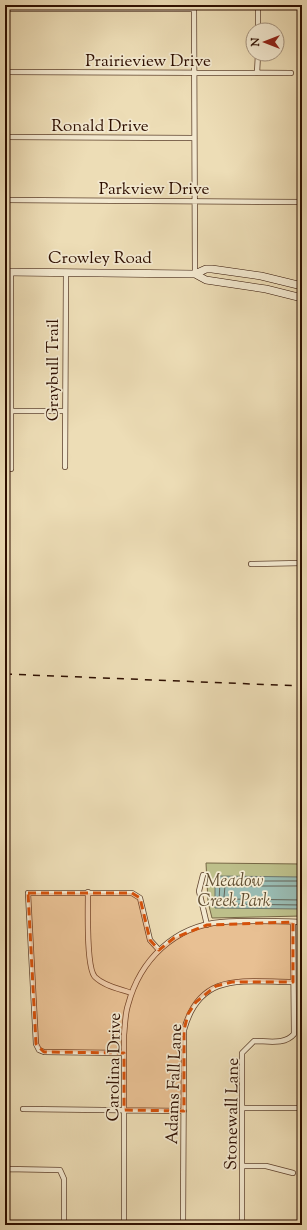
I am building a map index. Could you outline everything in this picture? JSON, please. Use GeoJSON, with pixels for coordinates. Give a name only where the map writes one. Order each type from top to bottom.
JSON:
{"type":"FeatureCollection","features":[{"type":"Feature","properties":{"kind":"main road","name":"Crowley Road"},"geometry":{"type":"LineString","coordinates":[[8,272],[195,274],[206,269],[261,276],[302,286]]}},
{"type":"Feature","properties":{"kind":"main road","name":"Crowley Road"},"geometry":{"type":"LineString","coordinates":[[195,274],[206,280],[266,289],[302,298]]}},
{"type":"Feature","properties":{"kind":"street"},"geometry":{"type":"LineString","coordinates":[[258,5],[258,22]]}},
{"type":"Feature","properties":{"kind":"street"},"geometry":{"type":"LineString","coordinates":[[5,9],[194,7],[195,274]]}},
{"type":"Feature","properties":{"kind":"street"},"geometry":{"type":"LineString","coordinates":[[258,62],[258,73]]}},
{"type":"Feature","properties":{"kind":"street","name":"Prairieview Drive"},"geometry":{"type":"LineString","coordinates":[[5,72],[291,73]]}},
{"type":"Feature","properties":{"kind":"street","name":"Ronald Drive"},"geometry":{"type":"LineString","coordinates":[[5,137],[194,138]]}},
{"type":"Feature","properties":{"kind":"street","name":"Parkview Drive"},"geometry":{"type":"LineString","coordinates":[[5,200],[195,200],[302,202]]}},
{"type":"Feature","properties":{"kind":"street"},"geometry":{"type":"LineString","coordinates":[[8,272],[11,469]]}},
{"type":"Feature","properties":{"kind":"street","name":"Graybull Trail"},"geometry":{"type":"LineString","coordinates":[[65,468],[66,272]]}},
{"type":"Feature","properties":{"kind":"street"},"geometry":{"type":"LineString","coordinates":[[5,411],[65,411]]}},
{"type":"Feature","properties":{"kind":"street"},"geometry":{"type":"LineString","coordinates":[[251,564],[302,563]]}},
{"type":"Feature","properties":{"kind":"street"},"geometry":{"type":"LineString","coordinates":[[203,875],[199,891],[207,924]]}},
{"type":"Feature","properties":{"kind":"street"},"geometry":{"type":"LineString","coordinates":[[88,892],[90,964],[94,976],[102,982],[131,993]]}},
{"type":"Feature","properties":{"kind":"street"},"geometry":{"type":"LineString","coordinates":[[124,1053],[44,1052],[39,1050],[36,1044],[28,893],[132,893],[140,898],[150,940],[159,950]]}},
{"type":"Feature","properties":{"kind":"street","name":"Carolina Drive"},"geometry":{"type":"LineString","coordinates":[[124,1225],[124,1053],[127,1007],[137,977],[152,955],[174,938],[207,924],[222,922],[302,922]]}},
{"type":"Feature","properties":{"kind":"street","name":"Stonewall Lane"},"geometry":{"type":"LineString","coordinates":[[242,1225],[242,1053],[254,1041],[284,1042],[289,1040],[294,1034],[293,922]]}},
{"type":"Feature","properties":{"kind":"street","name":"Adams Fall Lane"},"geometry":{"type":"LineString","coordinates":[[183,1225],[184,1030],[188,1014],[196,1002],[205,993],[216,986],[232,982],[293,982]]}},
{"type":"Feature","properties":{"kind":"street"},"geometry":{"type":"LineString","coordinates":[[23,1108],[184,1111]]}},
{"type":"Feature","properties":{"kind":"street"},"geometry":{"type":"LineString","coordinates":[[242,1108],[302,1108]]}},
{"type":"Feature","properties":{"kind":"street"},"geometry":{"type":"LineString","coordinates":[[242,1166],[266,1166],[293,1173]]}},
{"type":"Feature","properties":{"kind":"street"},"geometry":{"type":"LineString","coordinates":[[6,1225],[5,1169],[60,1170],[64,1179],[64,1225]]}},
{"type":"Feature","properties":{"kind":"highlighted area"},"geometry":{"type":"Polygon","coordinates":[[[28,893],[132,893],[140,898],[150,940],[159,950],[174,938],[207,925],[293,922],[293,982],[232,982],[216,986],[196,1002],[188,1014],[184,1030],[184,1111],[124,1110],[124,1053],[44,1052],[36,1044],[28,893]]]}},
{"type":"Feature","properties":{"kind":"green space","name":"Meadow Creek Park"},"geometry":{"type":"Polygon","coordinates":[[[206,863],[302,864],[302,916],[212,918],[208,902],[206,863]]]}},
{"type":"Feature","properties":{"kind":"water"},"geometry":{"type":"Polygon","coordinates":[[[215,876],[302,877],[302,909],[215,908],[215,876]]]}},
{"type":"Feature","properties":{"kind":"railway"},"geometry":{"type":"LineString","coordinates":[[5,674],[302,686]]}}]}
